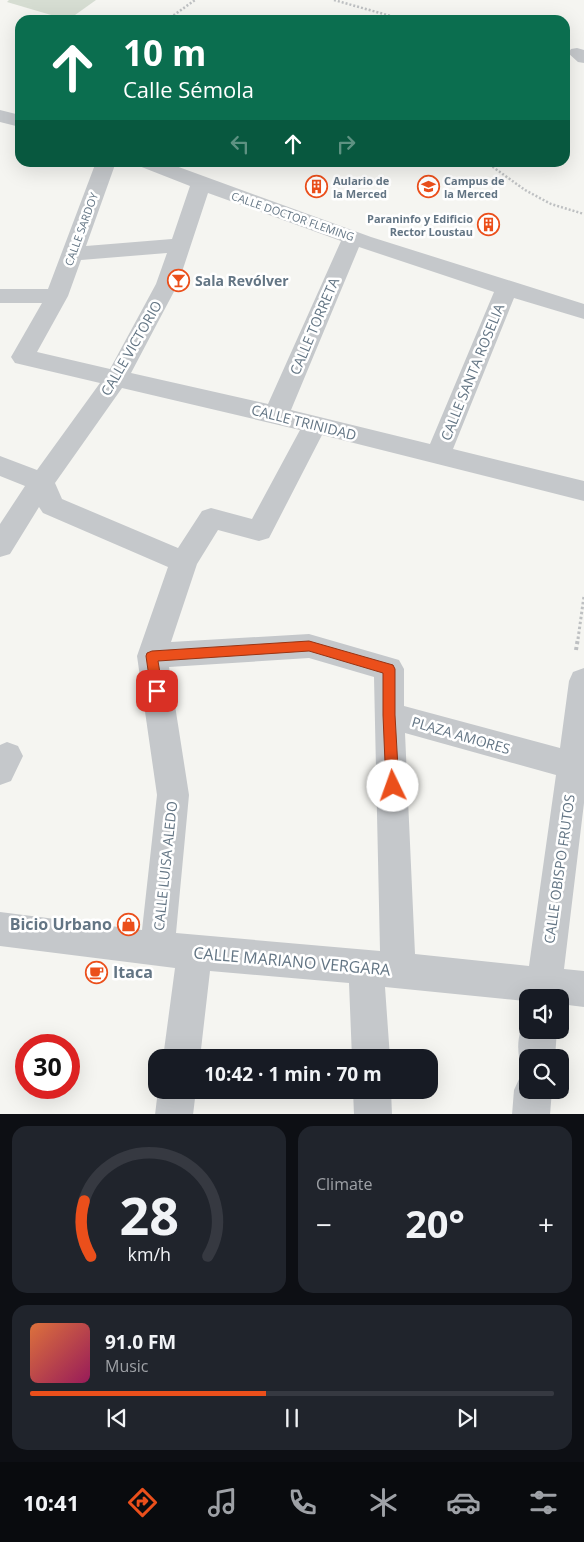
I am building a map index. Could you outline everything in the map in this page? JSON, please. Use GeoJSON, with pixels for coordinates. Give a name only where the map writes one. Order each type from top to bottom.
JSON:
{"type":"FeatureCollection","features":[{"type":"Feature","properties":{"kind":"street"},"geometry":{"type":"LineString","coordinates":[[0,116],[15,120]]}},
{"type":"Feature","properties":{"kind":"street","name":"CALLE SARDOY"},"geometry":{"type":"LineString","coordinates":[[24,356],[57,296],[104,167]]}},
{"type":"Feature","properties":{"kind":"street","name":"CALLE DOCTOR FLEMING"},"geometry":{"type":"LineString","coordinates":[[158,167],[201,184],[353,237],[584,312]]}},
{"type":"Feature","properties":{"kind":"street","name":"CALLE VICTORIO"},"geometry":{"type":"LineString","coordinates":[[0,546],[42,482],[118,378],[167,284],[201,184]]}},
{"type":"Feature","properties":{"kind":"street","name":"CALLE TORRETA"},"geometry":{"type":"LineString","coordinates":[[276,415],[353,237]]}},
{"type":"Feature","properties":{"kind":"street"},"geometry":{"type":"LineString","coordinates":[[72,254],[180,245]]}},
{"type":"Feature","properties":{"kind":"street","name":"CALLE SANTA ROSELIA"},"geometry":{"type":"LineString","coordinates":[[438,455],[507,288]]}},
{"type":"Feature","properties":{"kind":"street"},"geometry":{"type":"LineString","coordinates":[[0,296],[57,296]]}},
{"type":"Feature","properties":{"kind":"street","name":"CALLE TRINIDAD"},"geometry":{"type":"LineString","coordinates":[[24,356],[314,424],[584,491]]}},
{"type":"Feature","properties":{"kind":"street","name":"CALLE LUISA ALEDO"},"geometry":{"type":"LineString","coordinates":[[157,949],[173,795],[152,656],[184,562],[211,518],[259,531],[314,424]]}},
{"type":"Feature","properties":{"kind":"street"},"geometry":{"type":"LineString","coordinates":[[0,466],[42,482],[52,506],[184,562]]}},
{"type":"Feature","properties":{"kind":"street"},"geometry":{"type":"LineString","coordinates":[[152,656],[309,646],[389,669],[389,715]]}},
{"type":"Feature","properties":{"kind":"street","name":"CALLE OBISPO FRUTOS"},"geometry":{"type":"LineString","coordinates":[[542,989],[573,766],[581,730],[584,681]]}},
{"type":"Feature","properties":{"kind":"street","name":"PLAZA AMORES"},"geometry":{"type":"LineString","coordinates":[[372,1049],[382,969],[393,786],[389,715],[573,766]]}},
{"type":"Feature","properties":{"kind":"street","name":"CALLE MARIANO VERGARA"},"geometry":{"type":"LineString","coordinates":[[0,929],[157,949],[382,969],[521,989]]}},
{"type":"Feature","properties":{"kind":"street"},"geometry":{"type":"LineString","coordinates":[[183,1049],[195,952]]}},
{"type":"Feature","properties":{"kind":"street","name":"CALLE MARIANO VERGARA"},"geometry":{"type":"LineString","coordinates":[[569,990],[584,989]]}},
{"type":"Feature","properties":{"kind":"street"},"geometry":{"type":"LineString","coordinates":[[174,1114],[176,1099]]}},
{"type":"Feature","properties":{"kind":"street"},"geometry":{"type":"LineString","coordinates":[[372,1099],[373,1114]]}},
{"type":"Feature","properties":{"kind":"street"},"geometry":{"type":"LineString","coordinates":[[531,1114],[532,1099]]}},
{"type":"Feature","properties":{"kind":"path"},"geometry":{"type":"LineString","coordinates":[[175,15],[195,0]]}},
{"type":"Feature","properties":{"kind":"path"},"geometry":{"type":"LineString","coordinates":[[334,0],[387,15]]}},
{"type":"Feature","properties":{"kind":"path"},"geometry":{"type":"LineString","coordinates":[[493,167],[526,190],[551,204],[584,214]]}},
{"type":"Feature","properties":{"kind":"shaded area"},"geometry":{"type":"Polygon","coordinates":[[[9,0],[96,0],[75,15],[51,15],[7,2],[9,0]]]}},
{"type":"Feature","properties":{"kind":"place","name":"Aulario de la Merced"},"geometry":{"type":"Point","coordinates":[317,186]}},
{"type":"Feature","properties":{"kind":"place","name":"Campus de la Merced"},"geometry":{"type":"Point","coordinates":[428,186]}},
{"type":"Feature","properties":{"kind":"place","name":"Paraninfo y Edificio Rector Loustau"},"geometry":{"type":"Point","coordinates":[489,224]}},
{"type":"Feature","properties":{"kind":"place","name":"Sala Revólver"},"geometry":{"type":"Point","coordinates":[179,280]}},
{"type":"Feature","properties":{"kind":"place","name":"Bicio Urbano"},"geometry":{"type":"Point","coordinates":[128,924]}},
{"type":"Feature","properties":{"kind":"place","name":"Itaca"},"geometry":{"type":"Point","coordinates":[97,972]}},
{"type":"Feature","properties":{"kind":"route"},"geometry":{"type":"LineString","coordinates":[[157,691],[152,656],[309,646],[389,669],[389,715],[393,786]]}}]}
